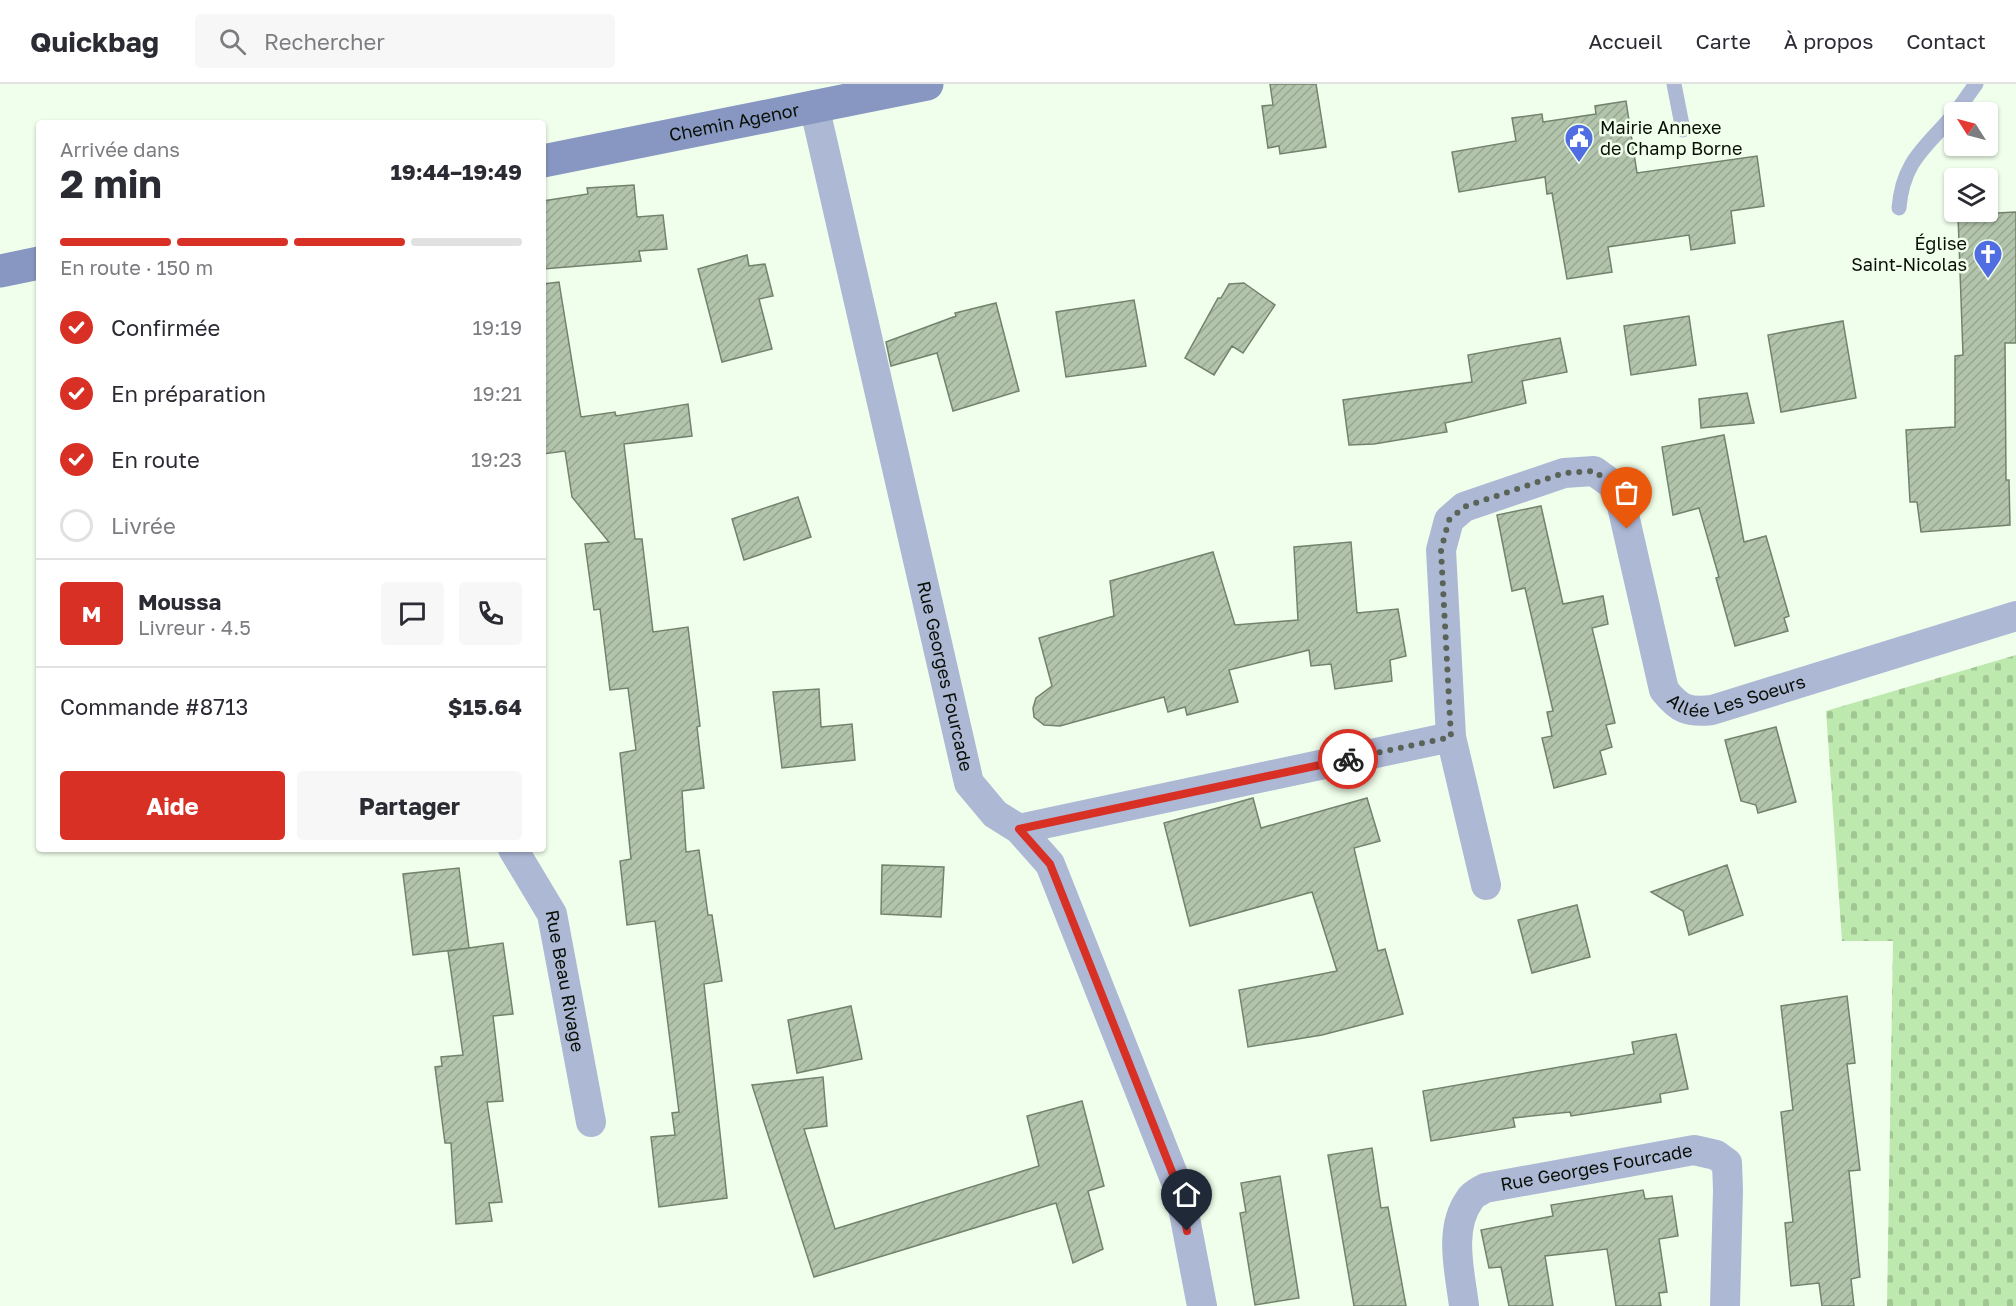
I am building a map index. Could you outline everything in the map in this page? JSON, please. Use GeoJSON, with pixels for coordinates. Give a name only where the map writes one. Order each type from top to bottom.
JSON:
{"type":"FeatureCollection","features":[{"type":"Feature","properties":{"kind":"main road","name":"Chemin Agenor"},"geometry":{"type":"LineString","coordinates":[[546,160],[927,84]]}},
{"type":"Feature","properties":{"kind":"main road"},"geometry":{"type":"LineString","coordinates":[[0,271],[36,264]]}},
{"type":"Feature","properties":{"kind":"street","name":"Rue Georges Fourcade"},"geometry":{"type":"LineString","coordinates":[[814,105],[969,783],[995,814],[1019,829],[1050,864],[1180,1192],[1199,1300]]}},
{"type":"Feature","properties":{"kind":"street","name":"Allée Les Soeurs"},"geometry":{"type":"LineString","coordinates":[[1486,885],[1451,737],[1441,550],[1449,520],[1464,507],[1564,473],[1594,471],[1612,484],[1622,506],[1664,690],[1673,701],[1693,712],[1712,710],[2016,616]]}},
{"type":"Feature","properties":{"kind":"street"},"geometry":{"type":"LineString","coordinates":[[1019,829],[1451,737]]}},
{"type":"Feature","properties":{"kind":"street","name":"Rue Beau Rivage"},"geometry":{"type":"LineString","coordinates":[[515,852],[552,915],[591,1122]]}},
{"type":"Feature","properties":{"kind":"street","name":"Rue Georges Fourcade"},"geometry":{"type":"LineString","coordinates":[[1464,1306],[1456,1244],[1460,1218],[1471,1197],[1485,1188],[1694,1150],[1716,1155],[1727,1163],[1725,1306]]}},
{"type":"Feature","properties":{"kind":"lane"},"geometry":{"type":"LineString","coordinates":[[1674,84],[1683,130]]}},
{"type":"Feature","properties":{"kind":"lane"},"geometry":{"type":"LineString","coordinates":[[1963,102],[1976,84]]}},
{"type":"Feature","properties":{"kind":"lane"},"geometry":{"type":"LineString","coordinates":[[1899,208],[1900,187],[1913,160],[1944,125]]}},
{"type":"Feature","properties":{"kind":"green space"},"geometry":{"type":"Polygon","coordinates":[[[2016,655],[2016,1306],[1887,1306],[1893,941],[1842,941],[1826,711],[2016,655]]]}},
{"type":"Feature","properties":{"kind":"building"},"geometry":{"type":"Polygon","coordinates":[[[1270,84],[1316,84],[1326,147],[1280,154],[1279,146],[1268,148],[1262,106],[1273,105],[1270,84]]]}},
{"type":"Feature","properties":{"kind":"building"},"geometry":{"type":"Polygon","coordinates":[[[1626,101],[1637,173],[1757,156],[1764,206],[1731,211],[1735,243],[1691,250],[1689,235],[1608,247],[1612,272],[1567,279],[1552,193],[1547,194],[1545,177],[1459,192],[1452,152],[1516,141],[1512,118],[1542,114],[1543,122],[1596,114],[1595,106],[1626,101]]]}},
{"type":"Feature","properties":{"kind":"building"},"geometry":{"type":"Polygon","coordinates":[[[634,185],[637,217],[663,215],[667,249],[639,251],[641,261],[546,269],[546,201],[588,194],[587,188],[634,185]]]}},
{"type":"Feature","properties":{"kind":"building"},"geometry":{"type":"Polygon","coordinates":[[[2016,212],[2016,343],[2005,343],[2006,480],[2009,480],[2010,525],[1921,532],[1917,502],[1910,502],[1906,430],[1955,427],[1955,356],[1963,355],[1958,222],[1998,222],[1998,213],[2016,212]]]}},
{"type":"Feature","properties":{"kind":"building"},"geometry":{"type":"Polygon","coordinates":[[[747,255],[749,266],[765,264],[773,296],[759,299],[772,349],[722,362],[698,269],[747,255]]]}},
{"type":"Feature","properties":{"kind":"building"},"geometry":{"type":"Polygon","coordinates":[[[559,282],[581,417],[615,412],[616,416],[688,404],[692,436],[624,444],[635,539],[642,539],[653,632],[688,627],[700,726],[697,727],[704,788],[682,791],[686,852],[699,850],[708,915],[712,915],[722,981],[704,984],[727,1198],[659,1207],[651,1137],[675,1135],[672,1113],[679,1112],[655,921],[627,925],[620,861],[631,859],[620,753],[636,750],[628,688],[610,690],[600,609],[594,610],[585,544],[609,542],[572,497],[565,451],[546,454],[546,284],[559,282]]]}},
{"type":"Feature","properties":{"kind":"building"},"geometry":{"type":"Polygon","coordinates":[[[1244,283],[1275,305],[1243,353],[1232,346],[1214,375],[1185,358],[1218,298],[1221,298],[1229,284],[1244,283]]]}},
{"type":"Feature","properties":{"kind":"building"},"geometry":{"type":"Polygon","coordinates":[[[1134,300],[1146,366],[1066,377],[1056,312],[1134,300]]]}},
{"type":"Feature","properties":{"kind":"building"},"geometry":{"type":"Polygon","coordinates":[[[996,303],[1019,391],[953,411],[937,353],[891,366],[886,342],[956,316],[955,313],[996,303]]]}},
{"type":"Feature","properties":{"kind":"building"},"geometry":{"type":"Polygon","coordinates":[[[1689,316],[1696,365],[1631,375],[1624,326],[1689,316]]]}},
{"type":"Feature","properties":{"kind":"building"},"geometry":{"type":"Polygon","coordinates":[[[1843,321],[1856,398],[1781,412],[1768,335],[1843,321]]]}},
{"type":"Feature","properties":{"kind":"building"},"geometry":{"type":"Polygon","coordinates":[[[1560,338],[1567,372],[1522,381],[1526,403],[1445,423],[1447,432],[1374,444],[1349,445],[1343,400],[1472,382],[1468,355],[1560,338]]]}},
{"type":"Feature","properties":{"kind":"building"},"geometry":{"type":"Polygon","coordinates":[[[1747,393],[1754,423],[1701,428],[1699,399],[1747,393]]]}},
{"type":"Feature","properties":{"kind":"building"},"geometry":{"type":"Polygon","coordinates":[[[1724,435],[1744,542],[1766,536],[1789,616],[1784,618],[1788,631],[1735,646],[1716,578],[1719,577],[1699,508],[1673,515],[1662,447],[1724,435]]]}},
{"type":"Feature","properties":{"kind":"building"},"geometry":{"type":"Polygon","coordinates":[[[798,497],[811,537],[744,560],[732,519],[798,497]]]}},
{"type":"Feature","properties":{"kind":"building"},"geometry":{"type":"Polygon","coordinates":[[[1541,506],[1563,604],[1603,596],[1608,624],[1592,628],[1615,723],[1606,725],[1612,747],[1600,751],[1606,774],[1554,788],[1542,738],[1552,736],[1547,712],[1553,711],[1525,588],[1512,591],[1497,515],[1541,506]]]}},
{"type":"Feature","properties":{"kind":"building"},"geometry":{"type":"Polygon","coordinates":[[[1351,542],[1357,613],[1398,609],[1406,656],[1390,660],[1392,681],[1335,689],[1331,664],[1311,666],[1309,650],[1229,670],[1238,702],[1187,715],[1185,707],[1168,712],[1164,697],[1060,726],[1044,725],[1034,717],[1033,708],[1036,698],[1052,686],[1039,638],[1114,616],[1110,581],[1213,552],[1235,625],[1298,620],[1294,547],[1351,542]]]}},
{"type":"Feature","properties":{"kind":"building"},"geometry":{"type":"Polygon","coordinates":[[[819,689],[821,727],[852,724],[855,760],[782,768],[773,692],[819,689]]]}},
{"type":"Feature","properties":{"kind":"building"},"geometry":{"type":"Polygon","coordinates":[[[1776,727],[1796,802],[1758,813],[1756,805],[1741,801],[1725,740],[1776,727]]]}},
{"type":"Feature","properties":{"kind":"building"},"geometry":{"type":"Polygon","coordinates":[[[1253,798],[1261,828],[1367,798],[1380,841],[1354,848],[1378,951],[1385,949],[1403,1014],[1322,1035],[1248,1047],[1239,990],[1337,971],[1312,892],[1190,926],[1164,823],[1253,798]]]}},
{"type":"Feature","properties":{"kind":"building"},"geometry":{"type":"Polygon","coordinates":[[[882,865],[944,867],[941,917],[881,914],[882,865]]]}},
{"type":"Feature","properties":{"kind":"building"},"geometry":{"type":"Polygon","coordinates":[[[1727,865],[1743,915],[1689,935],[1683,911],[1651,892],[1727,865]]]}},
{"type":"Feature","properties":{"kind":"building"},"geometry":{"type":"Polygon","coordinates":[[[459,868],[469,948],[413,955],[403,874],[459,868]]]}},
{"type":"Feature","properties":{"kind":"building"},"geometry":{"type":"Polygon","coordinates":[[[1577,905],[1590,957],[1532,973],[1518,920],[1577,905]]]}},
{"type":"Feature","properties":{"kind":"building"},"geometry":{"type":"Polygon","coordinates":[[[503,943],[513,1014],[493,1016],[503,1101],[487,1102],[502,1202],[489,1203],[492,1221],[456,1224],[451,1143],[445,1143],[435,1067],[442,1066],[441,1057],[463,1055],[448,951],[503,943]]]}},
{"type":"Feature","properties":{"kind":"building"},"geometry":{"type":"Polygon","coordinates":[[[1847,996],[1855,1063],[1847,1064],[1860,1170],[1849,1171],[1860,1277],[1851,1279],[1854,1306],[1822,1306],[1819,1283],[1791,1286],[1785,1223],[1793,1222],[1781,1112],[1793,1110],[1781,1006],[1847,996]]]}},
{"type":"Feature","properties":{"kind":"building"},"geometry":{"type":"Polygon","coordinates":[[[851,1006],[862,1059],[797,1073],[788,1020],[851,1006]]]}},
{"type":"Feature","properties":{"kind":"building"},"geometry":{"type":"Polygon","coordinates":[[[1676,1034],[1688,1089],[1660,1094],[1661,1102],[1571,1116],[1570,1112],[1513,1118],[1515,1127],[1431,1141],[1423,1091],[1634,1054],[1632,1042],[1676,1034]]]}},
{"type":"Feature","properties":{"kind":"building"},"geometry":{"type":"Polygon","coordinates":[[[823,1077],[827,1126],[804,1129],[835,1229],[1039,1166],[1027,1116],[1082,1101],[1104,1186],[1088,1191],[1103,1249],[1073,1263],[1056,1203],[814,1277],[752,1085],[823,1077]]]}},
{"type":"Feature","properties":{"kind":"building"},"geometry":{"type":"Polygon","coordinates":[[[1372,1148],[1381,1208],[1388,1207],[1406,1306],[1354,1306],[1328,1155],[1372,1148]]]}},
{"type":"Feature","properties":{"kind":"building"},"geometry":{"type":"Polygon","coordinates":[[[1280,1176],[1299,1298],[1255,1305],[1240,1213],[1246,1212],[1241,1183],[1280,1176]]]}},
{"type":"Feature","properties":{"kind":"building"},"geometry":{"type":"Polygon","coordinates":[[[1643,1190],[1645,1199],[1672,1196],[1678,1236],[1659,1239],[1667,1292],[1659,1293],[1661,1306],[1616,1306],[1607,1249],[1545,1256],[1553,1306],[1509,1306],[1501,1267],[1489,1268],[1481,1230],[1553,1216],[1551,1205],[1643,1190]]]}},
{"type":"Feature","properties":{"kind":"way so far"},"geometry":{"type":"LineString","coordinates":[[1348,759],[1451,737],[1441,550],[1449,520],[1464,507],[1564,473],[1594,471],[1612,484],[1622,506],[1627,529]]}},
{"type":"Feature","properties":{"kind":"place","name":"Mairie Annexe de Champ Borne"},"geometry":{"type":"Point","coordinates":[1579,164]}},
{"type":"Feature","properties":{"kind":"place","name":"Église Saint-Nicolas"},"geometry":{"type":"Point","coordinates":[1988,280]}},
{"type":"Feature","properties":{"kind":"route"},"geometry":{"type":"LineString","coordinates":[[1187,1231],[1180,1192],[1050,864],[1019,829],[1348,759]]}}]}
